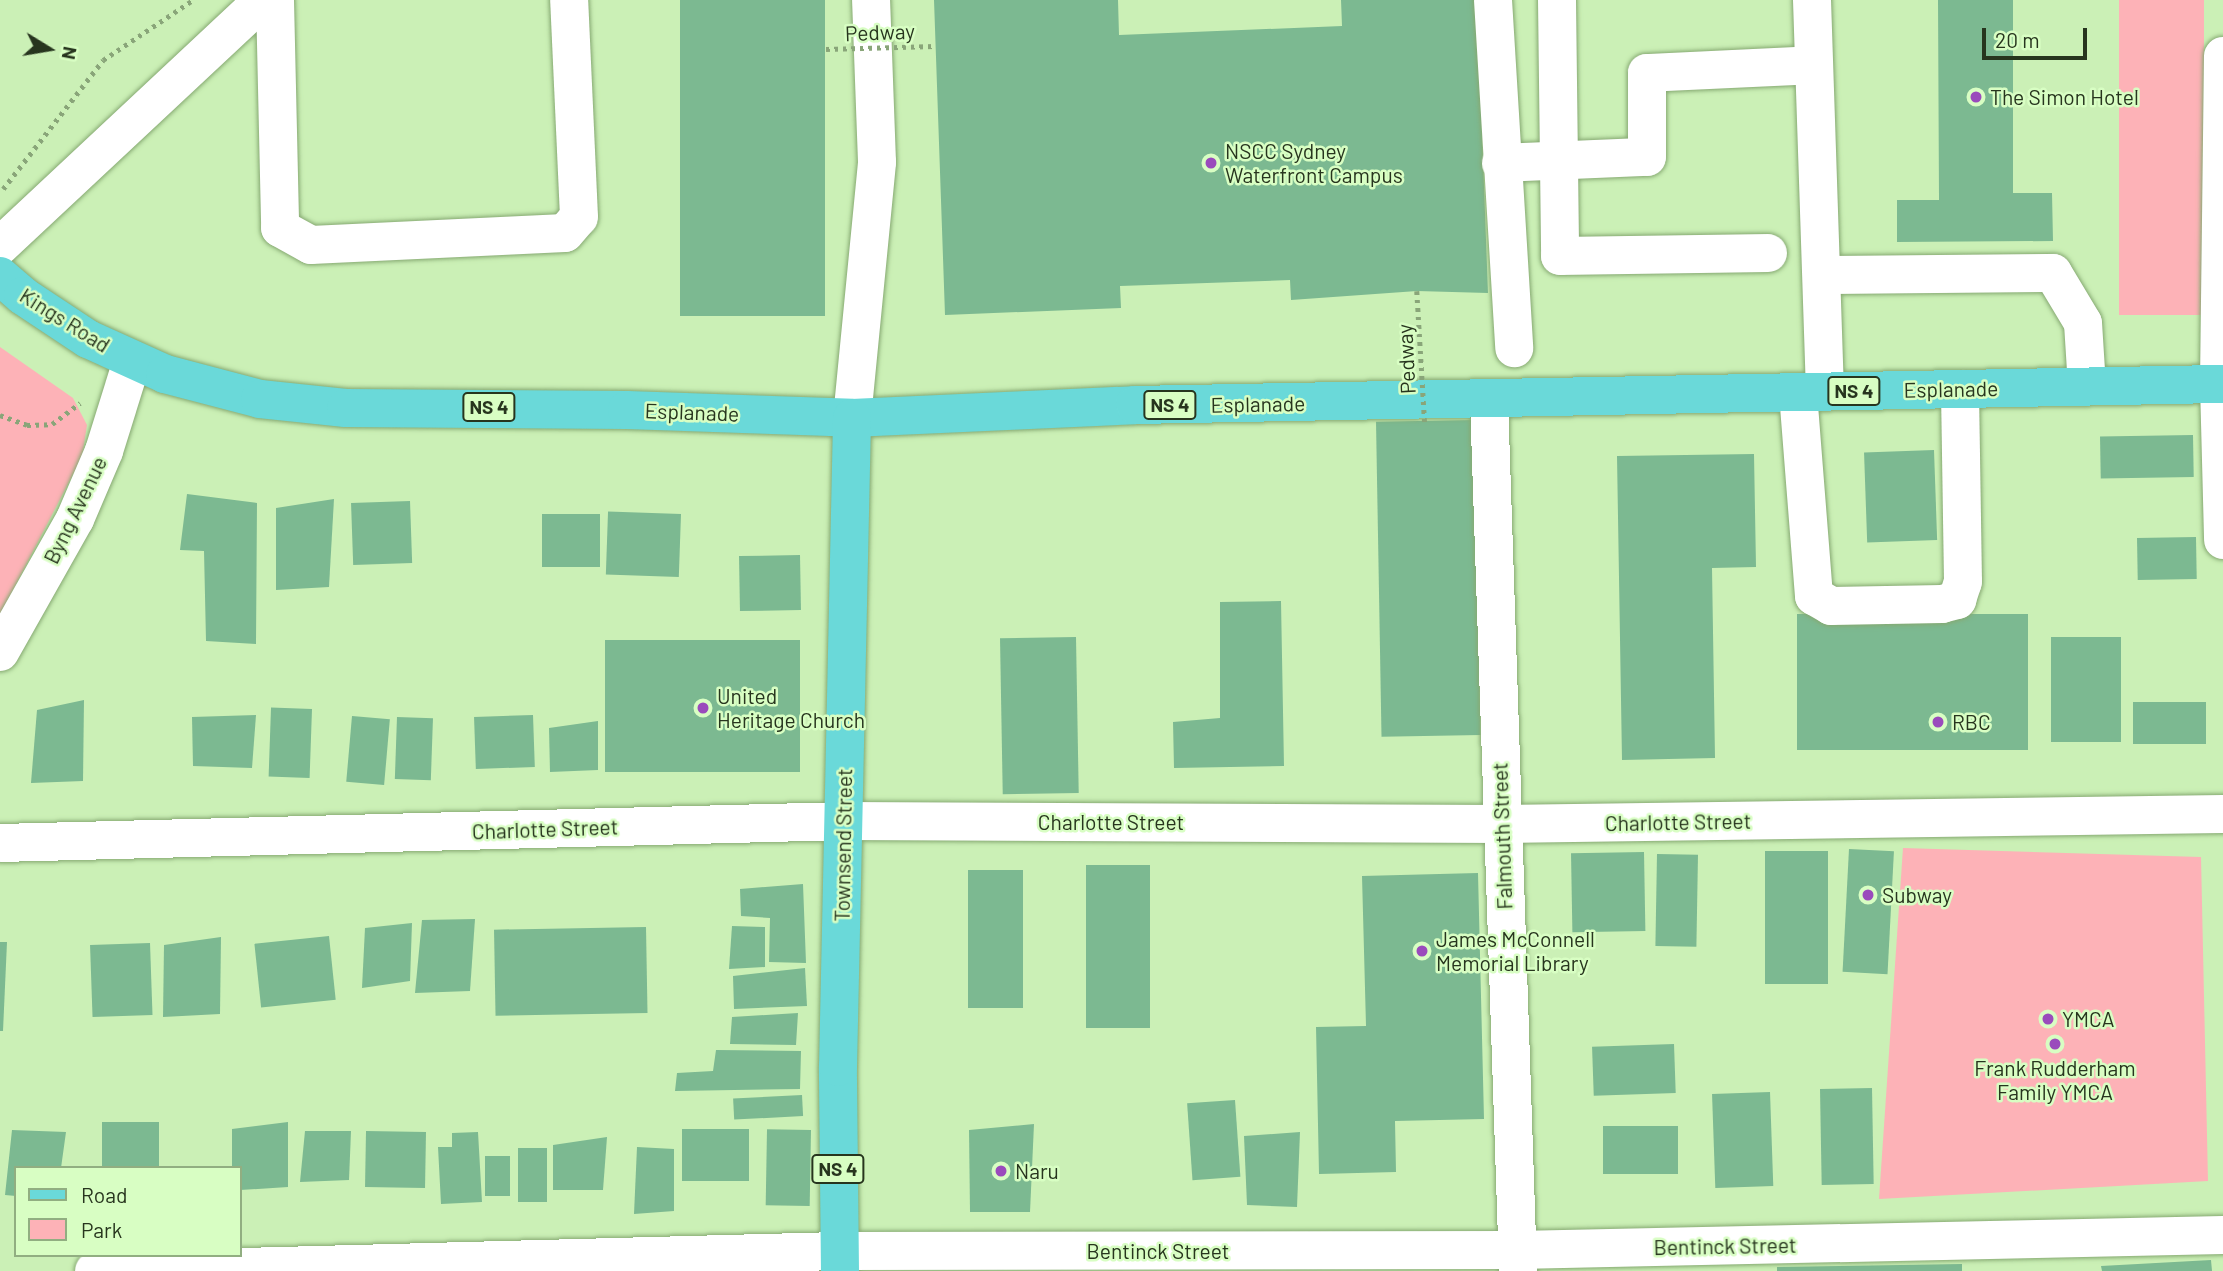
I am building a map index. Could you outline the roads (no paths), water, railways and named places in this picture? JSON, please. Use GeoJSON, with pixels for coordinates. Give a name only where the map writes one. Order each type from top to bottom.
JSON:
{"type":"FeatureCollection","features":[{"type":"Feature","properties":{"kind":"main road","name":"Kings Road"},"geometry":{"type":"LineString","coordinates":[[0,276],[51,316],[132,360]]}},
{"type":"Feature","properties":{"kind":"main road","name":"Esplanade"},"geometry":{"type":"LineString","coordinates":[[132,360],[200,385],[260,399],[346,408],[627,410],[852,418],[1135,405],[2221,384]]}},
{"type":"Feature","properties":{"kind":"main road","name":"Townsend Street"},"geometry":{"type":"LineString","coordinates":[[840,1261],[838,1067],[852,418]]}},
{"type":"Feature","properties":{"kind":"street"},"geometry":{"type":"LineString","coordinates":[[0,246],[263,0]]}},
{"type":"Feature","properties":{"kind":"street"},"geometry":{"type":"LineString","coordinates":[[275,0],[281,228],[312,245],[565,233],[579,218],[569,0]]}},
{"type":"Feature","properties":{"kind":"street"},"geometry":{"type":"LineString","coordinates":[[852,418],[877,162],[871,0]]}},
{"type":"Feature","properties":{"kind":"street"},"geometry":{"type":"LineString","coordinates":[[1493,0],[1514,348]]}},
{"type":"Feature","properties":{"kind":"street"},"geometry":{"type":"LineString","coordinates":[[1557,0],[1560,256],[1768,253]]}},
{"type":"Feature","properties":{"kind":"street"},"geometry":{"type":"LineString","coordinates":[[1812,0],[1822,275],[1812,392],[1810,577],[1814,596],[1831,606],[1942,604],[1957,600],[1963,582],[1960,389]]}},
{"type":"Feature","properties":{"kind":"street"},"geometry":{"type":"LineString","coordinates":[[2223,56],[2223,540]]}},
{"type":"Feature","properties":{"kind":"street"},"geometry":{"type":"LineString","coordinates":[[1501,163],[1647,157],[1647,73],[1814,65]]}},
{"type":"Feature","properties":{"kind":"street"},"geometry":{"type":"LineString","coordinates":[[1822,275],[2053,273],[2083,323],[2087,386]]}},
{"type":"Feature","properties":{"kind":"street","name":"Byng Avenue"},"geometry":{"type":"LineString","coordinates":[[0,652],[75,519],[104,451],[132,360]]}},
{"type":"Feature","properties":{"kind":"street","name":"Falmouth Street"},"geometry":{"type":"LineString","coordinates":[[1489,400],[1501,824],[1518,1261]]}},
{"type":"Feature","properties":{"kind":"street","name":"Charlotte Street"},"geometry":{"type":"LineString","coordinates":[[0,844],[843,821],[1501,824],[2223,814]]}},
{"type":"Feature","properties":{"kind":"street","name":"Bentinck Street"},"geometry":{"type":"LineString","coordinates":[[94,1271],[840,1261],[1518,1261],[2223,1235]]}},
{"type":"Feature","properties":{"kind":"place","name":"The Simon Hotel"},"geometry":{"type":"Point","coordinates":[1976,97]}},
{"type":"Feature","properties":{"kind":"place","name":"NSCC Sydney Waterfront Campus"},"geometry":{"type":"Point","coordinates":[1211,163]}},
{"type":"Feature","properties":{"kind":"place","name":"United Heritage Church"},"geometry":{"type":"Point","coordinates":[703,708]}},
{"type":"Feature","properties":{"kind":"place","name":"RBC"},"geometry":{"type":"Point","coordinates":[1938,722]}},
{"type":"Feature","properties":{"kind":"place","name":"Subway"},"geometry":{"type":"Point","coordinates":[1868,895]}},
{"type":"Feature","properties":{"kind":"place","name":"James McConnell Memorial Library"},"geometry":{"type":"Point","coordinates":[1422,951]}},
{"type":"Feature","properties":{"kind":"place","name":"YMCA"},"geometry":{"type":"Point","coordinates":[2048,1019]}},
{"type":"Feature","properties":{"kind":"place","name":"Frank Rudderham Family YMCA"},"geometry":{"type":"Point","coordinates":[2055,1044]}},
{"type":"Feature","properties":{"kind":"place","name":"Naru"},"geometry":{"type":"Point","coordinates":[1001,1171]}}]}
